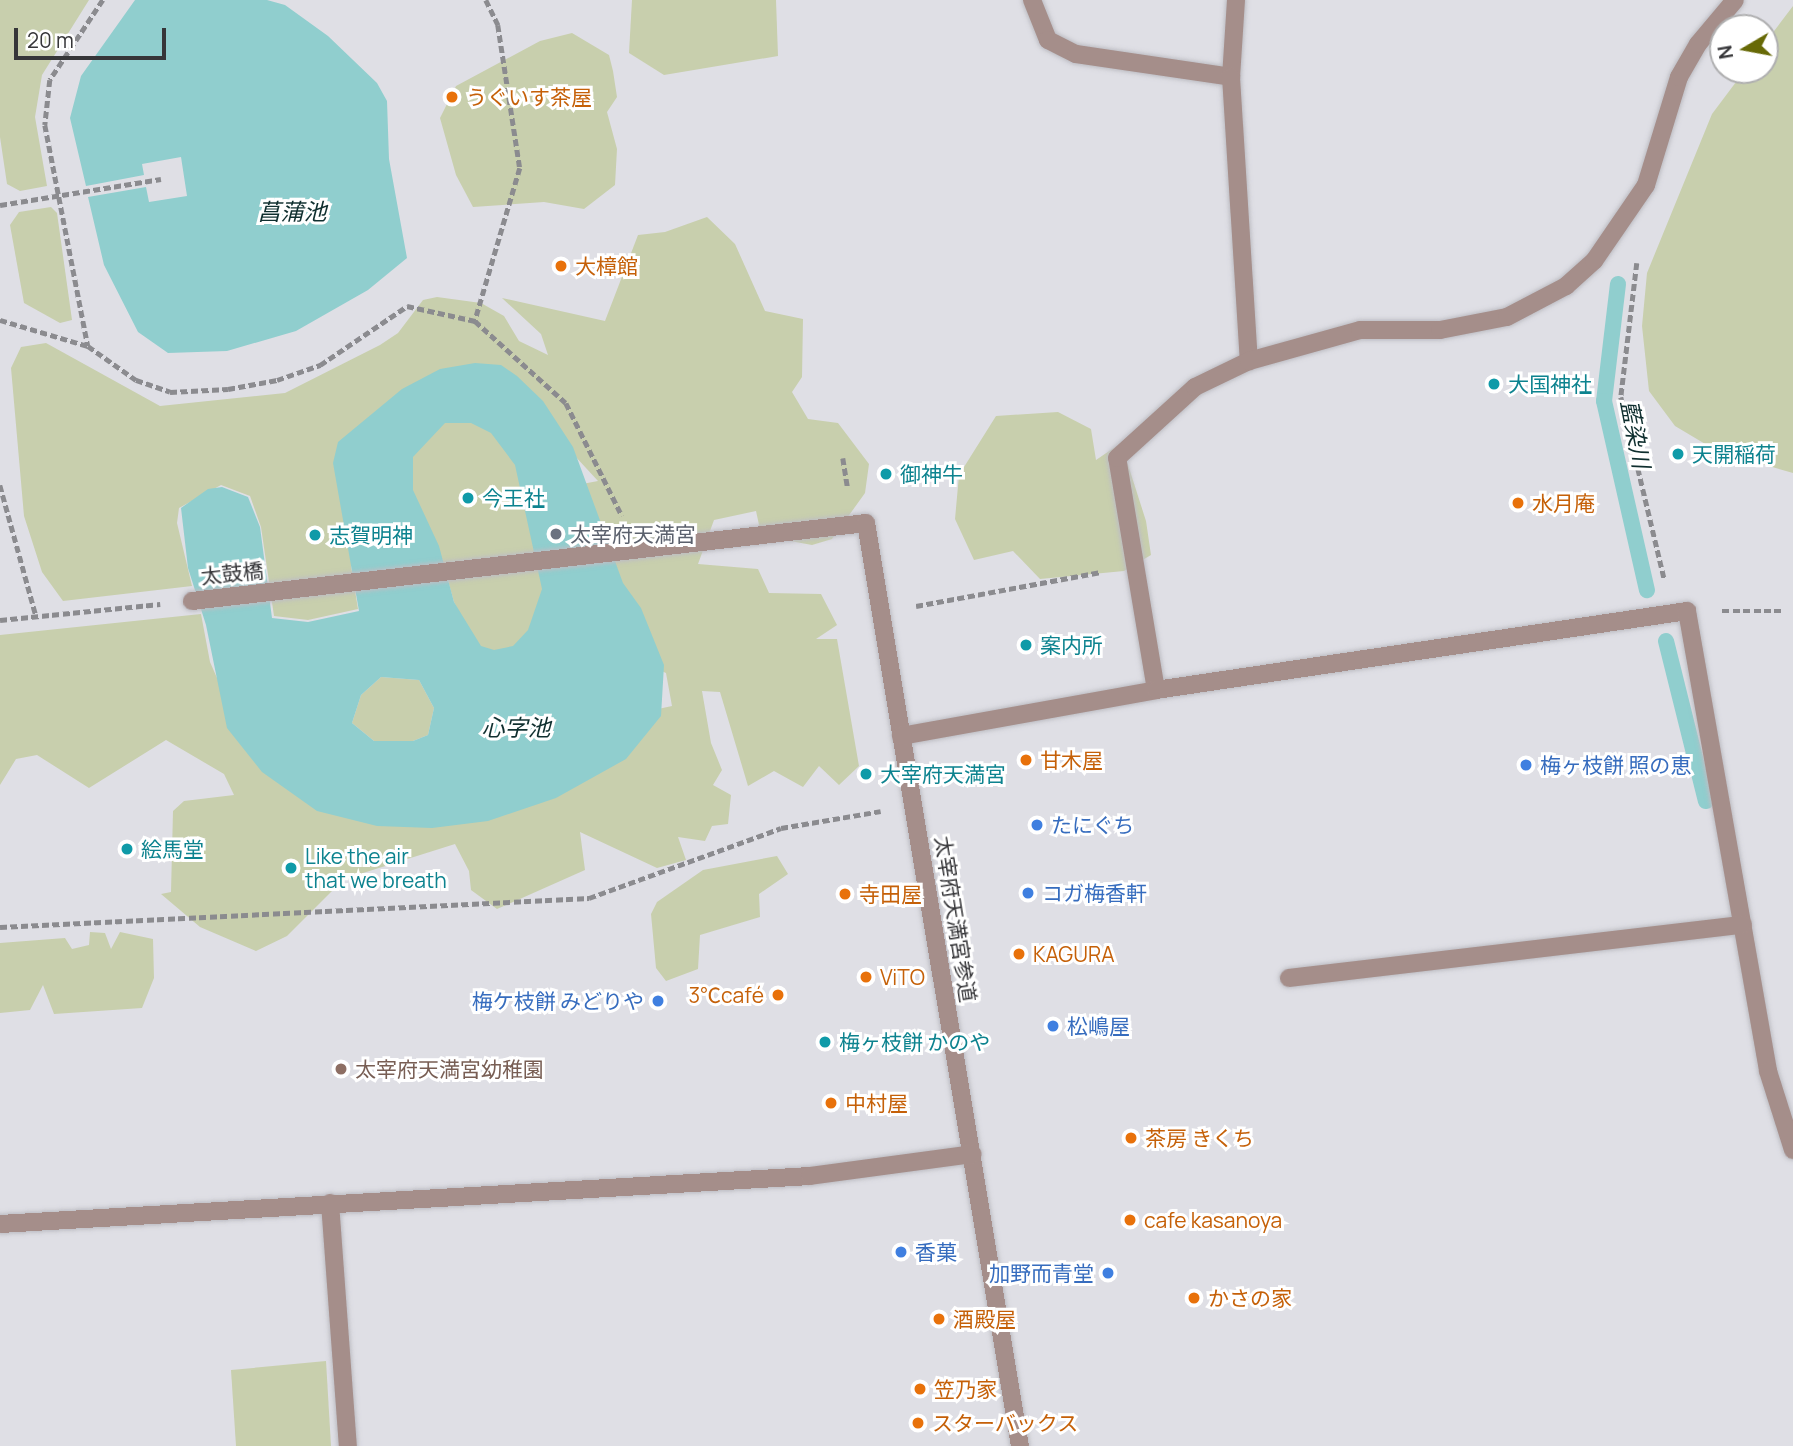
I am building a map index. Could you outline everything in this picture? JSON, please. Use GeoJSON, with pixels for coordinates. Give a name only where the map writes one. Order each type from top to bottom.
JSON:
{"type":"FeatureCollection","features":[{"type":"Feature","properties":{"kind":"street"},"geometry":{"type":"LineString","coordinates":[[1032,0],[1048,40],[1076,54],[1231,77]]}},
{"type":"Feature","properties":{"kind":"street"},"geometry":{"type":"LineString","coordinates":[[1236,0],[1231,77],[1249,361]]}},
{"type":"Feature","properties":{"kind":"street"},"geometry":{"type":"LineString","coordinates":[[1156,690],[1117,458],[1195,387],[1249,361],[1360,330],[1440,330],[1507,317],[1566,286],[1594,261],[1646,185],[1679,77],[1698,44],[1735,0]]}},
{"type":"Feature","properties":{"kind":"street","name":"太宰府天満宮参道"},"geometry":{"type":"LineString","coordinates":[[625,551],[866,523],[1020,1446]]}},
{"type":"Feature","properties":{"kind":"street","name":"太鼓橋"},"geometry":{"type":"LineString","coordinates":[[192,601],[625,551]]}},
{"type":"Feature","properties":{"kind":"street"},"geometry":{"type":"LineString","coordinates":[[901,736],[1156,690],[1679,612],[1743,925],[1769,1071],[1793,1150]]}},
{"type":"Feature","properties":{"kind":"street"},"geometry":{"type":"LineString","coordinates":[[1289,978],[1743,925]]}},
{"type":"Feature","properties":{"kind":"street"},"geometry":{"type":"LineString","coordinates":[[0,1224],[810,1176],[972,1154]]}},
{"type":"Feature","properties":{"kind":"street"},"geometry":{"type":"LineString","coordinates":[[330,1203],[348,1446]]}},
{"type":"Feature","properties":{"kind":"path"},"geometry":{"type":"LineString","coordinates":[[88,346],[45,125],[50,80],[103,0]]}},
{"type":"Feature","properties":{"kind":"path"},"geometry":{"type":"LineString","coordinates":[[475,321],[520,168],[498,25],[486,0]]}},
{"type":"Feature","properties":{"kind":"path"},"geometry":{"type":"LineString","coordinates":[[0,205],[161,179]]}},
{"type":"Feature","properties":{"kind":"path"},"geometry":{"type":"LineString","coordinates":[[1638,251],[1621,397],[1679,612],[1781,611]]}},
{"type":"Feature","properties":{"kind":"path"},"geometry":{"type":"LineString","coordinates":[[0,320],[88,346],[136,380],[170,392],[228,389],[277,380],[320,365],[407,306],[475,321],[566,403],[598,461],[625,551]]}},
{"type":"Feature","properties":{"kind":"path"},"geometry":{"type":"LineString","coordinates":[[0,485],[36,616]]}},
{"type":"Feature","properties":{"kind":"path"},"geometry":{"type":"LineString","coordinates":[[881,612],[1134,565]]}},
{"type":"Feature","properties":{"kind":"path"},"geometry":{"type":"LineString","coordinates":[[0,620],[192,601]]}},
{"type":"Feature","properties":{"kind":"path"},"geometry":{"type":"LineString","coordinates":[[0,927],[589,898],[781,828],[915,806]]}},
{"type":"Feature","properties":{"kind":"green space"},"geometry":{"type":"Polygon","coordinates":[[[0,0],[89,0],[42,75],[35,117],[47,186],[20,191],[7,184],[0,137],[0,0]]]}},
{"type":"Feature","properties":{"kind":"green space"},"geometry":{"type":"Polygon","coordinates":[[[632,0],[776,0],[778,56],[664,75],[629,53],[632,0]]]}},
{"type":"Feature","properties":{"kind":"green space"},"geometry":{"type":"Polygon","coordinates":[[[1793,6],[1793,473],[1717,451],[1675,426],[1649,391],[1642,326],[1647,273],[1712,114],[1734,84],[1779,84],[1779,24],[1793,6]]]}},
{"type":"Feature","properties":{"kind":"green space"},"geometry":{"type":"Polygon","coordinates":[[[572,33],[609,55],[617,97],[607,112],[617,149],[615,185],[584,209],[544,202],[473,207],[456,175],[440,118],[456,86],[540,41],[572,33]]]}},
{"type":"Feature","properties":{"kind":"green space"},"geometry":{"type":"Polygon","coordinates":[[[51,207],[57,213],[72,320],[60,323],[24,303],[10,225],[19,212],[51,207]]]}},
{"type":"Feature","properties":{"kind":"green space"},"geometry":{"type":"Polygon","coordinates":[[[707,217],[735,244],[765,311],[803,319],[802,377],[792,392],[808,419],[838,423],[869,464],[865,493],[832,539],[812,545],[780,539],[763,543],[756,511],[714,520],[698,564],[758,569],[769,593],[821,594],[837,625],[816,639],[837,639],[859,766],[839,785],[819,766],[803,787],[774,771],[748,786],[720,692],[702,691],[711,743],[722,770],[713,785],[731,795],[728,824],[712,826],[705,841],[678,837],[686,860],[657,868],[580,832],[585,870],[497,909],[471,890],[469,871],[455,844],[344,879],[287,936],[256,951],[200,927],[161,894],[171,892],[173,811],[184,801],[234,795],[224,774],[166,740],[89,788],[37,755],[16,759],[0,785],[0,635],[201,614],[210,662],[239,728],[311,784],[672,706],[666,673],[625,655],[498,695],[454,602],[442,559],[351,566],[358,609],[308,620],[274,616],[261,527],[250,496],[221,485],[179,508],[177,523],[192,586],[63,601],[42,572],[24,516],[11,368],[21,347],[46,343],[160,406],[285,393],[380,345],[398,333],[423,300],[437,297],[481,303],[504,316],[519,341],[548,355],[541,334],[502,298],[605,321],[638,235],[665,232],[707,217]],[[562,442],[520,471],[524,495],[598,481],[562,442]]]}},
{"type":"Feature","properties":{"kind":"green space"},"geometry":{"type":"Polygon","coordinates":[[[1058,412],[1091,429],[1096,460],[1121,443],[1146,521],[1151,555],[1124,571],[1040,579],[1013,551],[974,560],[955,519],[959,475],[996,416],[1058,412]]]}},
{"type":"Feature","properties":{"kind":"green space"},"geometry":{"type":"Polygon","coordinates":[[[381,677],[419,680],[434,708],[428,735],[413,741],[374,741],[352,723],[361,695],[381,677]]]}},
{"type":"Feature","properties":{"kind":"green space"},"geometry":{"type":"Polygon","coordinates":[[[777,856],[788,874],[759,894],[760,917],[700,935],[698,969],[666,981],[656,968],[651,914],[657,902],[703,870],[777,856]]]}},
{"type":"Feature","properties":{"kind":"green space"},"geometry":{"type":"Polygon","coordinates":[[[90,932],[105,933],[111,949],[120,932],[153,939],[154,978],[142,1008],[54,1014],[43,985],[30,1010],[0,1013],[0,943],[65,938],[72,949],[89,945],[90,932]]]}},
{"type":"Feature","properties":{"kind":"green space"},"geometry":{"type":"Polygon","coordinates":[[[326,1361],[331,1446],[236,1446],[231,1370],[326,1361]]]}},
{"type":"Feature","properties":{"kind":"water","name":"菖蒲池"},"geometry":{"type":"Polygon","coordinates":[[[135,0],[267,0],[285,5],[328,36],[377,83],[387,101],[389,159],[407,258],[368,290],[296,331],[227,351],[168,353],[138,332],[104,265],[88,197],[146,187],[149,202],[187,196],[181,157],[142,164],[144,175],[86,186],[70,118],[81,76],[135,0]]]}},
{"type":"Feature","properties":{"kind":"water","name":"心字池"},"geometry":{"type":"Polygon","coordinates":[[[475,363],[501,365],[543,401],[573,447],[623,583],[641,608],[664,665],[661,716],[626,759],[556,798],[488,821],[432,828],[377,826],[317,811],[262,772],[227,728],[206,625],[188,568],[181,508],[208,489],[222,487],[248,497],[260,527],[272,618],[308,622],[359,611],[333,463],[338,442],[402,389],[440,369],[475,363]],[[445,423],[413,457],[413,490],[439,546],[454,602],[481,646],[494,650],[513,646],[528,630],[542,589],[515,465],[491,433],[471,423],[445,423]],[[381,677],[361,695],[352,723],[374,741],[413,741],[428,735],[434,708],[419,680],[381,677]]]}},
{"type":"Feature","properties":{"kind":"waterway","name":"藍染川"},"geometry":{"type":"LineString","coordinates":[[1618,284],[1604,401],[1647,590]]}},
{"type":"Feature","properties":{"kind":"waterway","name":"藍染川"},"geometry":{"type":"LineString","coordinates":[[1666,641],[1706,801]]}},
{"type":"Feature","properties":{"kind":"place","name":"うぐいす茶屋"},"geometry":{"type":"Point","coordinates":[452,97]}},
{"type":"Feature","properties":{"kind":"place","name":"大樟館"},"geometry":{"type":"Point","coordinates":[561,266]}},
{"type":"Feature","properties":{"kind":"place","name":"大国神社"},"geometry":{"type":"Point","coordinates":[1494,384]}},
{"type":"Feature","properties":{"kind":"place","name":"天開稲荷"},"geometry":{"type":"Point","coordinates":[1678,454]}},
{"type":"Feature","properties":{"kind":"place","name":"御神牛"},"geometry":{"type":"Point","coordinates":[886,474]}},
{"type":"Feature","properties":{"kind":"place","name":"今王社"},"geometry":{"type":"Point","coordinates":[468,498]}},
{"type":"Feature","properties":{"kind":"place","name":"水月庵"},"geometry":{"type":"Point","coordinates":[1518,503]}},
{"type":"Feature","properties":{"kind":"place","name":"太宰府天満宮"},"geometry":{"type":"Point","coordinates":[556,534]}},
{"type":"Feature","properties":{"kind":"place","name":"志賀明神"},"geometry":{"type":"Point","coordinates":[315,535]}},
{"type":"Feature","properties":{"kind":"place","name":"案内所"},"geometry":{"type":"Point","coordinates":[1026,645]}},
{"type":"Feature","properties":{"kind":"place","name":"甘木屋"},"geometry":{"type":"Point","coordinates":[1026,760]}},
{"type":"Feature","properties":{"kind":"place","name":"梅ヶ枝餅 照の恵"},"geometry":{"type":"Point","coordinates":[1526,765]}},
{"type":"Feature","properties":{"kind":"place","name":"大宰府天満宮"},"geometry":{"type":"Point","coordinates":[866,774]}},
{"type":"Feature","properties":{"kind":"place","name":"たにぐち"},"geometry":{"type":"Point","coordinates":[1037,825]}},
{"type":"Feature","properties":{"kind":"place","name":"絵馬堂"},"geometry":{"type":"Point","coordinates":[127,849]}},
{"type":"Feature","properties":{"kind":"place","name":"Like the air that we breath"},"geometry":{"type":"Point","coordinates":[291,868]}},
{"type":"Feature","properties":{"kind":"place","name":"コガ梅香軒"},"geometry":{"type":"Point","coordinates":[1028,893]}},
{"type":"Feature","properties":{"kind":"place","name":"寺田屋"},"geometry":{"type":"Point","coordinates":[845,894]}},
{"type":"Feature","properties":{"kind":"place","name":"KAGURA"},"geometry":{"type":"Point","coordinates":[1019,954]}},
{"type":"Feature","properties":{"kind":"place","name":"ViTO"},"geometry":{"type":"Point","coordinates":[866,977]}},
{"type":"Feature","properties":{"kind":"place","name":"3℃café"},"geometry":{"type":"Point","coordinates":[778,995]}},
{"type":"Feature","properties":{"kind":"place","name":"梅ケ枝餅 みどりや"},"geometry":{"type":"Point","coordinates":[658,1001]}},
{"type":"Feature","properties":{"kind":"place","name":"松嶋屋"},"geometry":{"type":"Point","coordinates":[1053,1026]}},
{"type":"Feature","properties":{"kind":"place","name":"梅ヶ枝餅 かのや"},"geometry":{"type":"Point","coordinates":[825,1042]}},
{"type":"Feature","properties":{"kind":"place","name":"太宰府天満宮幼稚園"},"geometry":{"type":"Point","coordinates":[341,1069]}},
{"type":"Feature","properties":{"kind":"place","name":"中村屋"},"geometry":{"type":"Point","coordinates":[831,1103]}},
{"type":"Feature","properties":{"kind":"place","name":"茶房 きくち"},"geometry":{"type":"Point","coordinates":[1131,1138]}},
{"type":"Feature","properties":{"kind":"place","name":"cafe kasanoya"},"geometry":{"type":"Point","coordinates":[1130,1220]}},
{"type":"Feature","properties":{"kind":"place","name":"香菓"},"geometry":{"type":"Point","coordinates":[901,1252]}},
{"type":"Feature","properties":{"kind":"place","name":"加野而青堂"},"geometry":{"type":"Point","coordinates":[1108,1273]}},
{"type":"Feature","properties":{"kind":"place","name":"かさの家"},"geometry":{"type":"Point","coordinates":[1194,1298]}},
{"type":"Feature","properties":{"kind":"place","name":"酒殿屋"},"geometry":{"type":"Point","coordinates":[939,1319]}},
{"type":"Feature","properties":{"kind":"place","name":"笠乃家"},"geometry":{"type":"Point","coordinates":[920,1389]}},
{"type":"Feature","properties":{"kind":"place","name":"スターバックス"},"geometry":{"type":"Point","coordinates":[918,1423]}}]}
